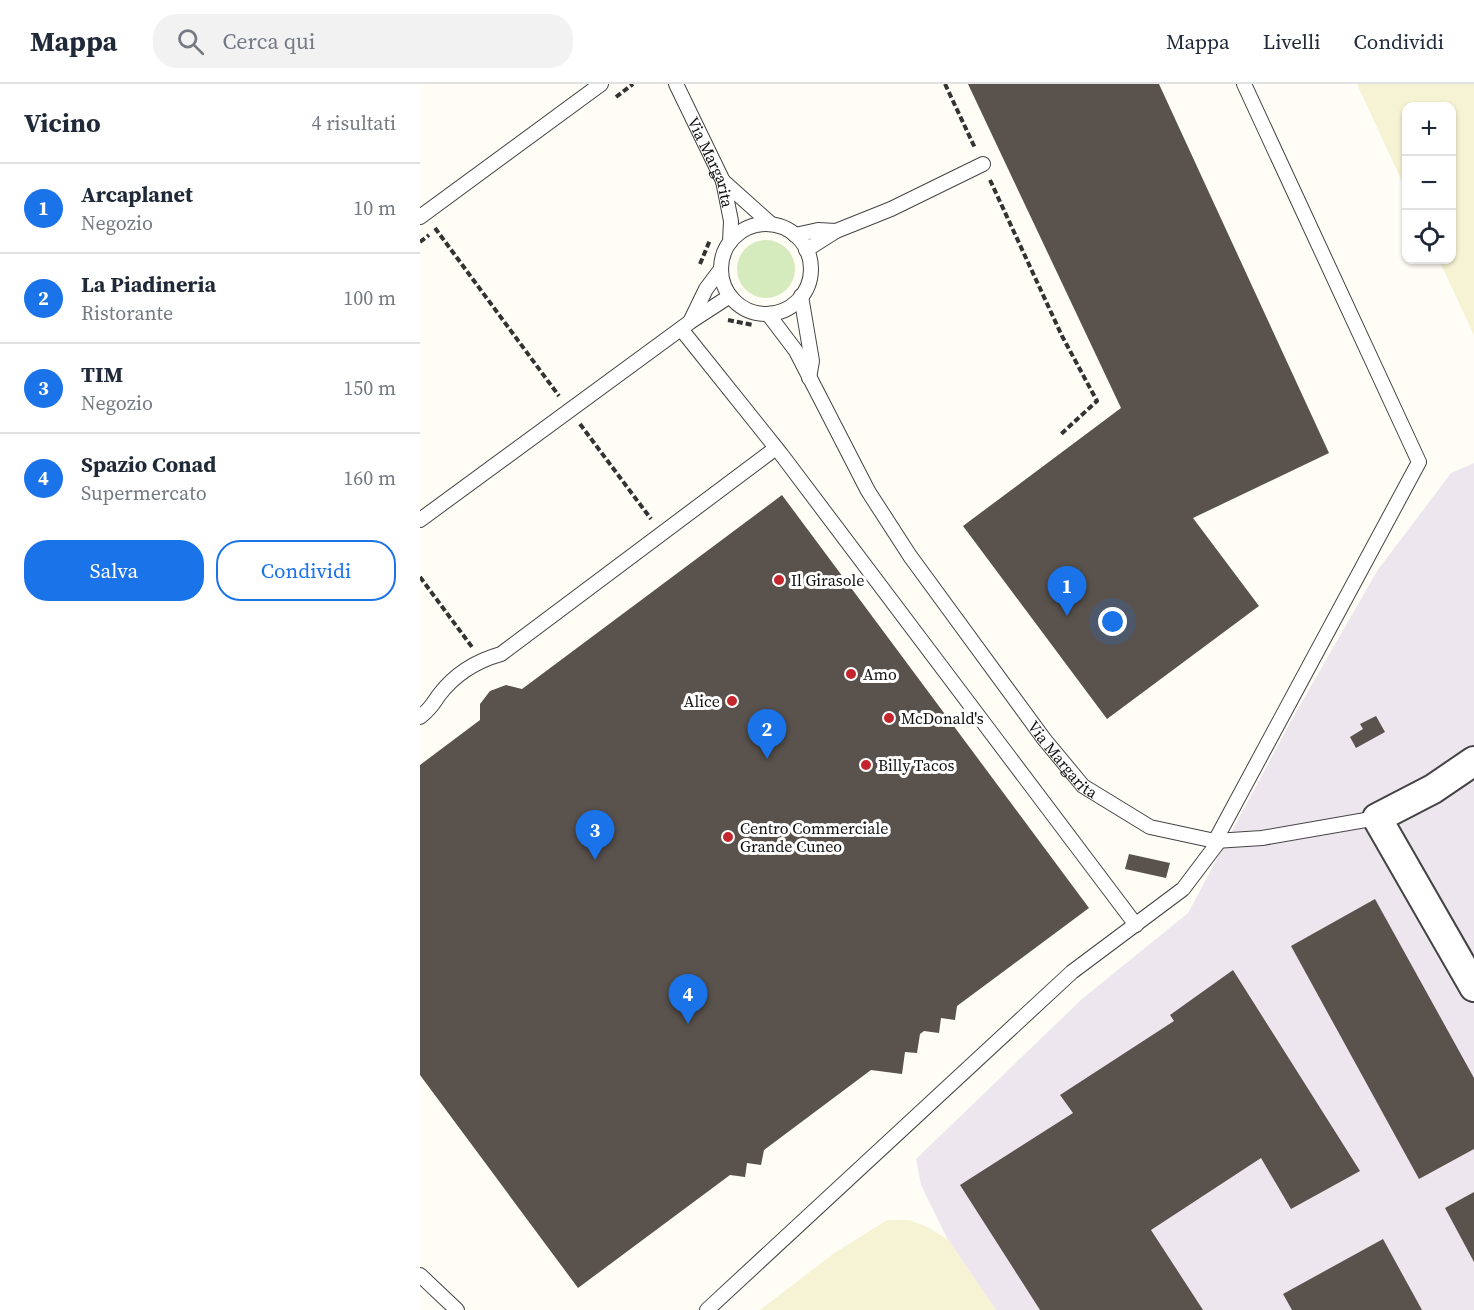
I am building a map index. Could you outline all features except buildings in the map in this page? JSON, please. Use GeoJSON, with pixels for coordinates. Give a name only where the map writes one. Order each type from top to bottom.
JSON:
{"type":"FeatureCollection","features":[{"type":"Feature","properties":{"kind":"street"},"geometry":{"type":"LineString","coordinates":[[1474,761],[1433,789],[1377,818],[1474,987]]}},
{"type":"Feature","properties":{"kind":"lane"},"geometry":{"type":"LineString","coordinates":[[422,215],[601,84]]}},
{"type":"Feature","properties":{"kind":"lane","name":"Via Margarita"},"geometry":{"type":"LineString","coordinates":[[676,84],[723,181],[731,221],[730,242]]}},
{"type":"Feature","properties":{"kind":"lane"},"geometry":{"type":"LineString","coordinates":[[707,1310],[1072,972],[1183,889],[1218,841],[1419,462],[1244,84]]}},
{"type":"Feature","properties":{"kind":"lane"},"geometry":{"type":"LineString","coordinates":[[806,250],[836,231],[891,209],[983,164]]}},
{"type":"Feature","properties":{"kind":"lane"},"geometry":{"type":"LineString","coordinates":[[723,181],[771,224],[795,235],[806,250],[810,274],[801,296],[792,306],[768,314],[747,309],[730,296],[721,269],[723,255],[730,242],[752,226],[771,224]]}},
{"type":"Feature","properties":{"kind":"lane"},"geometry":{"type":"LineString","coordinates":[[795,235],[818,230],[836,231]]}},
{"type":"Feature","properties":{"kind":"lane"},"geometry":{"type":"LineString","coordinates":[[685,326],[706,289],[721,269]]}},
{"type":"Feature","properties":{"kind":"lane"},"geometry":{"type":"LineString","coordinates":[[420,520],[685,326],[730,296]]}},
{"type":"Feature","properties":{"kind":"lane"},"geometry":{"type":"LineString","coordinates":[[801,296],[812,361],[809,378]]}},
{"type":"Feature","properties":{"kind":"lane","name":"Via Margarita"},"geometry":{"type":"LineString","coordinates":[[768,314],[786,335],[868,491],[910,556],[1044,739],[1083,786],[1150,827],[1218,841],[1273,837],[1377,818]]}},
{"type":"Feature","properties":{"kind":"lane"},"geometry":{"type":"LineString","coordinates":[[685,326],[1136,925]]}},
{"type":"Feature","properties":{"kind":"lane"},"geometry":{"type":"LineString","coordinates":[[420,717],[429,710],[454,678],[481,659],[501,654],[776,448]]}},
{"type":"Feature","properties":{"kind":"lane"},"geometry":{"type":"LineString","coordinates":[[420,1275],[457,1310]]}},
{"type":"Feature","properties":{"kind":"path"},"geometry":{"type":"LineString","coordinates":[[945,84],[1062,336],[1097,402],[1060,435]]}},
{"type":"Feature","properties":{"kind":"path"},"geometry":{"type":"LineString","coordinates":[[422,215],[662,534]]}},
{"type":"Feature","properties":{"kind":"path"},"geometry":{"type":"LineString","coordinates":[[420,577],[481,659]]}},
{"type":"Feature","properties":{"kind":"shaded area"},"geometry":{"type":"Polygon","coordinates":[[[1357,84],[1474,84],[1474,335],[1441,264],[1456,264],[1456,102],[1402,102],[1402,181],[1357,84]]]}},
{"type":"Feature","properties":{"kind":"shaded area"},"geometry":{"type":"Polygon","coordinates":[[[1474,463],[1474,1310],[996,1310],[948,1240],[921,1185],[916,1159],[1082,999],[1188,913],[1291,721],[1377,571],[1451,473],[1474,463]]]}},
{"type":"Feature","properties":{"kind":"shaded area"},"geometry":{"type":"Polygon","coordinates":[[[887,1220],[908,1220],[928,1227],[948,1240],[996,1310],[760,1310],[833,1254],[887,1220]]]}},
{"type":"Feature","properties":{"kind":"green space"},"geometry":{"type":"Polygon","coordinates":[[[766,240],[777,242],[790,253],[795,269],[793,280],[782,293],[766,298],[755,296],[742,285],[737,269],[739,258],[750,245],[766,240]]]}},
{"type":"Feature","properties":{"kind":"place","name":"Il Girasole"},"geometry":{"type":"Point","coordinates":[779,580]}},
{"type":"Feature","properties":{"kind":"place","name":"Arcaplanet"},"geometry":{"type":"Point","coordinates":[1067,616]}},
{"type":"Feature","properties":{"kind":"place","name":"Amo"},"geometry":{"type":"Point","coordinates":[851,674]}},
{"type":"Feature","properties":{"kind":"place","name":"Alice"},"geometry":{"type":"Point","coordinates":[732,701]}},
{"type":"Feature","properties":{"kind":"place","name":"McDonald's"},"geometry":{"type":"Point","coordinates":[889,718]}},
{"type":"Feature","properties":{"kind":"place","name":"La Piadineria"},"geometry":{"type":"Point","coordinates":[767,759]}},
{"type":"Feature","properties":{"kind":"place","name":"Billy Tacos"},"geometry":{"type":"Point","coordinates":[866,765]}},
{"type":"Feature","properties":{"kind":"place","name":"Centro Commerciale Grande Cuneo"},"geometry":{"type":"Point","coordinates":[728,837]}},
{"type":"Feature","properties":{"kind":"place","name":"TIM"},"geometry":{"type":"Point","coordinates":[595,860]}},
{"type":"Feature","properties":{"kind":"place","name":"Spazio Conad"},"geometry":{"type":"Point","coordinates":[688,1024]}}]}
